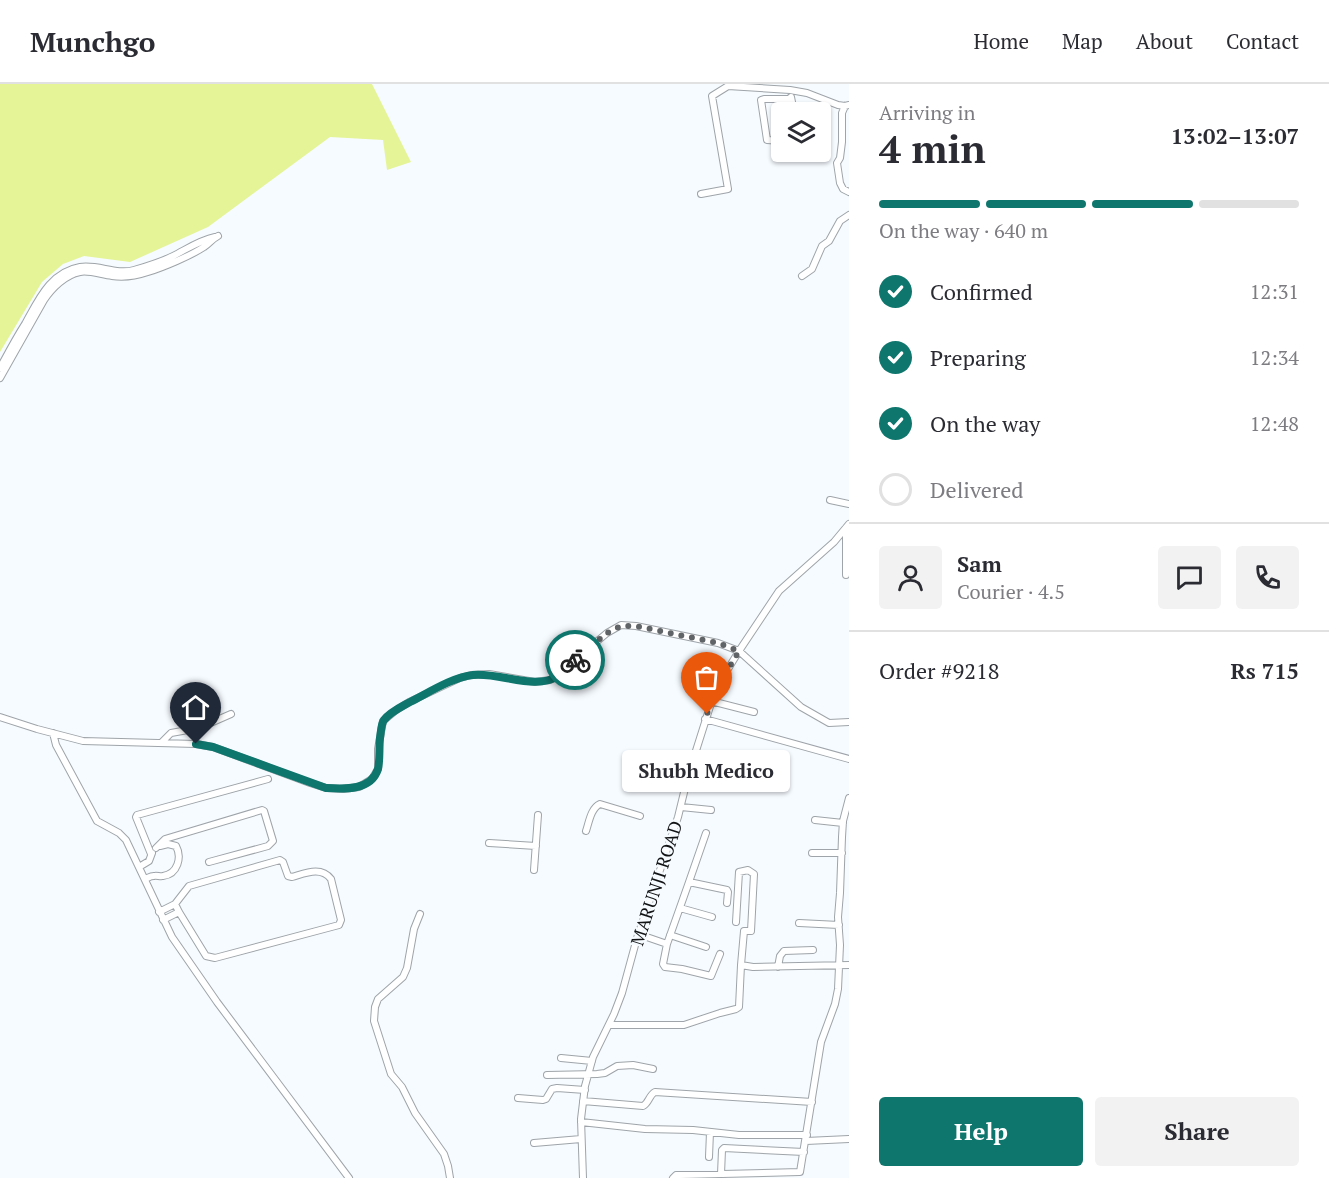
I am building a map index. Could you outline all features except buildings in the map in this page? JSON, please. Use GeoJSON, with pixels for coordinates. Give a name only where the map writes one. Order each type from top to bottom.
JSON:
{"type":"FeatureCollection","features":[{"type":"Feature","properties":{"kind":"street"},"geometry":{"type":"LineString","coordinates":[[701,194],[728,189],[712,96],[728,85],[790,90],[847,106],[842,113],[842,142],[837,163],[840,183],[843,189],[849,192]]}},
{"type":"Feature","properties":{"kind":"street"},"geometry":{"type":"LineString","coordinates":[[790,90],[792,102]]}},
{"type":"Feature","properties":{"kind":"street"},"geometry":{"type":"LineString","coordinates":[[771,140],[767,140],[761,100],[791,99]]}},
{"type":"Feature","properties":{"kind":"street"},"geometry":{"type":"LineString","coordinates":[[802,276],[812,269],[822,246],[829,241],[840,221],[849,215]]}},
{"type":"Feature","properties":{"kind":"street"},"geometry":{"type":"LineString","coordinates":[[0,378],[44,300],[62,281],[78,272],[114,276],[137,275],[151,271],[205,239],[216,237]]}},
{"type":"Feature","properties":{"kind":"street"},"geometry":{"type":"LineString","coordinates":[[0,368],[42,293],[62,274],[83,267],[121,272],[132,271],[179,256]]}},
{"type":"Feature","properties":{"kind":"street"},"geometry":{"type":"LineString","coordinates":[[830,500],[849,504]]}},
{"type":"Feature","properties":{"kind":"street"},"geometry":{"type":"LineString","coordinates":[[846,575],[848,526]]}},
{"type":"Feature","properties":{"kind":"street","name":"MARUNJI ROAD"},"geometry":{"type":"LineString","coordinates":[[583,1178],[581,1122],[592,1061],[622,993],[638,934],[681,807],[711,701],[739,651],[779,591],[834,542],[848,526]]}},
{"type":"Feature","properties":{"kind":"street"},"geometry":{"type":"LineString","coordinates":[[0,717],[83,741],[162,742],[213,747],[326,788],[359,787],[372,779],[378,769],[378,749],[383,722],[395,711],[460,678],[471,675],[489,674],[535,682],[550,680],[563,672],[607,633],[621,626],[636,626],[718,643],[739,651],[801,707],[829,723],[849,722]]}},
{"type":"Feature","properties":{"kind":"street"},"geometry":{"type":"LineString","coordinates":[[711,701],[754,712]]}},
{"type":"Feature","properties":{"kind":"street"},"geometry":{"type":"LineString","coordinates":[[162,742],[171,733],[199,728],[231,714]]}},
{"type":"Feature","properties":{"kind":"street"},"geometry":{"type":"LineString","coordinates":[[705,719],[849,759]]}},
{"type":"Feature","properties":{"kind":"street"},"geometry":{"type":"LineString","coordinates":[[53,733],[56,745],[97,820],[126,840],[172,937],[217,1002],[349,1178]]}},
{"type":"Feature","properties":{"kind":"street"},"geometry":{"type":"LineString","coordinates":[[153,851],[137,815],[268,779]]}},
{"type":"Feature","properties":{"kind":"street"},"geometry":{"type":"LineString","coordinates":[[673,1178],[676,1175],[800,1172],[821,1042],[835,1004],[839,965],[838,917],[843,822],[849,798]]}},
{"type":"Feature","properties":{"kind":"street"},"geometry":{"type":"LineString","coordinates":[[586,831],[594,808],[598,804],[640,816]]}},
{"type":"Feature","properties":{"kind":"street"},"geometry":{"type":"LineString","coordinates":[[681,807],[711,810]]}},
{"type":"Feature","properties":{"kind":"street"},"geometry":{"type":"LineString","coordinates":[[139,867],[149,861],[153,851],[165,838],[264,811],[273,841],[271,844],[209,862]]}},
{"type":"Feature","properties":{"kind":"street"},"geometry":{"type":"LineString","coordinates":[[534,870],[538,815]]}},
{"type":"Feature","properties":{"kind":"street"},"geometry":{"type":"LineString","coordinates":[[815,820],[843,822]]}},
{"type":"Feature","properties":{"kind":"street"},"geometry":{"type":"LineString","coordinates":[[706,833],[667,944],[663,966],[711,976],[720,954]]}},
{"type":"Feature","properties":{"kind":"street"},"geometry":{"type":"LineString","coordinates":[[489,843],[536,846]]}},
{"type":"Feature","properties":{"kind":"street"},"geometry":{"type":"LineString","coordinates":[[145,879],[169,874],[174,870],[179,859],[178,848],[173,844],[164,845],[153,851]]}},
{"type":"Feature","properties":{"kind":"street"},"geometry":{"type":"LineString","coordinates":[[812,853],[841,857],[849,861]]}},
{"type":"Feature","properties":{"kind":"street"},"geometry":{"type":"LineString","coordinates":[[159,912],[176,904],[189,886],[280,860],[288,876],[318,871],[327,874],[331,879],[341,920],[338,926],[212,958],[204,954],[176,904]]}},
{"type":"Feature","properties":{"kind":"street"},"geometry":{"type":"LineString","coordinates":[[609,1024],[684,1025],[739,1007],[744,931],[751,931],[754,874],[748,870],[739,872],[736,921]]}},
{"type":"Feature","properties":{"kind":"street"},"geometry":{"type":"LineString","coordinates":[[841,876],[849,876]]}},
{"type":"Feature","properties":{"kind":"street"},"geometry":{"type":"LineString","coordinates":[[689,882],[727,890],[727,903]]}},
{"type":"Feature","properties":{"kind":"street"},"geometry":{"type":"LineString","coordinates":[[680,908],[712,917]]}},
{"type":"Feature","properties":{"kind":"street"},"geometry":{"type":"LineString","coordinates":[[163,920],[179,912]]}},
{"type":"Feature","properties":{"kind":"street"},"geometry":{"type":"LineString","coordinates":[[420,914],[414,929],[407,968],[403,977],[378,999],[374,1021],[391,1074],[402,1087],[415,1113],[444,1154],[450,1178]]}},
{"type":"Feature","properties":{"kind":"street"},"geometry":{"type":"LineString","coordinates":[[799,923],[839,925]]}},
{"type":"Feature","properties":{"kind":"street"},"geometry":{"type":"LineString","coordinates":[[638,934],[667,944]]}},
{"type":"Feature","properties":{"kind":"street"},"geometry":{"type":"LineString","coordinates":[[670,935],[706,947]]}},
{"type":"Feature","properties":{"kind":"street"},"geometry":{"type":"LineString","coordinates":[[778,967],[780,956],[784,951],[813,950]]}},
{"type":"Feature","properties":{"kind":"street"},"geometry":{"type":"LineString","coordinates":[[741,965],[753,967],[849,965]]}},
{"type":"Feature","properties":{"kind":"street"},"geometry":{"type":"LineString","coordinates":[[561,1058],[592,1061]]}},
{"type":"Feature","properties":{"kind":"street"},"geometry":{"type":"LineString","coordinates":[[547,1075],[605,1073],[617,1066],[633,1065],[653,1069]]}},
{"type":"Feature","properties":{"kind":"street"},"geometry":{"type":"LineString","coordinates":[[518,1098],[543,1100],[552,1089],[557,1088],[585,1090]]}},
{"type":"Feature","properties":{"kind":"street"},"geometry":{"type":"LineString","coordinates":[[583,1101],[643,1106],[655,1092],[812,1102]]}},
{"type":"Feature","properties":{"kind":"street"},"geometry":{"type":"LineString","coordinates":[[581,1122],[645,1130],[674,1129],[739,1135],[849,1139]]}},
{"type":"Feature","properties":{"kind":"street"},"geometry":{"type":"LineString","coordinates":[[709,1157],[710,1132]]}},
{"type":"Feature","properties":{"kind":"street"},"geometry":{"type":"LineString","coordinates":[[534,1143],[581,1139]]}},
{"type":"Feature","properties":{"kind":"street"},"geometry":{"type":"LineString","coordinates":[[721,1174],[724,1148],[804,1152]]}},
{"type":"Feature","properties":{"kind":"green space"},"geometry":{"type":"Polygon","coordinates":[[[0,84],[372,84],[411,162],[387,170],[383,140],[330,137],[208,227],[130,262],[84,256],[63,264],[42,282],[0,352],[0,84]]]}},
{"type":"Feature","properties":{"kind":"way so far"},"geometry":{"type":"LineString","coordinates":[[575,660],[611,630],[621,626],[636,626],[718,643],[739,651],[718,686],[707,714]]}},
{"type":"Feature","properties":{"kind":"place","name":"Shubh Medico"},"geometry":{"type":"Point","coordinates":[707,714]}},
{"type":"Feature","properties":{"kind":"route"},"geometry":{"type":"LineString","coordinates":[[196,744],[213,747],[326,788],[359,787],[372,779],[378,769],[378,749],[383,722],[410,702],[471,675],[489,674],[535,682],[550,680],[563,672],[575,660]]}}]}
